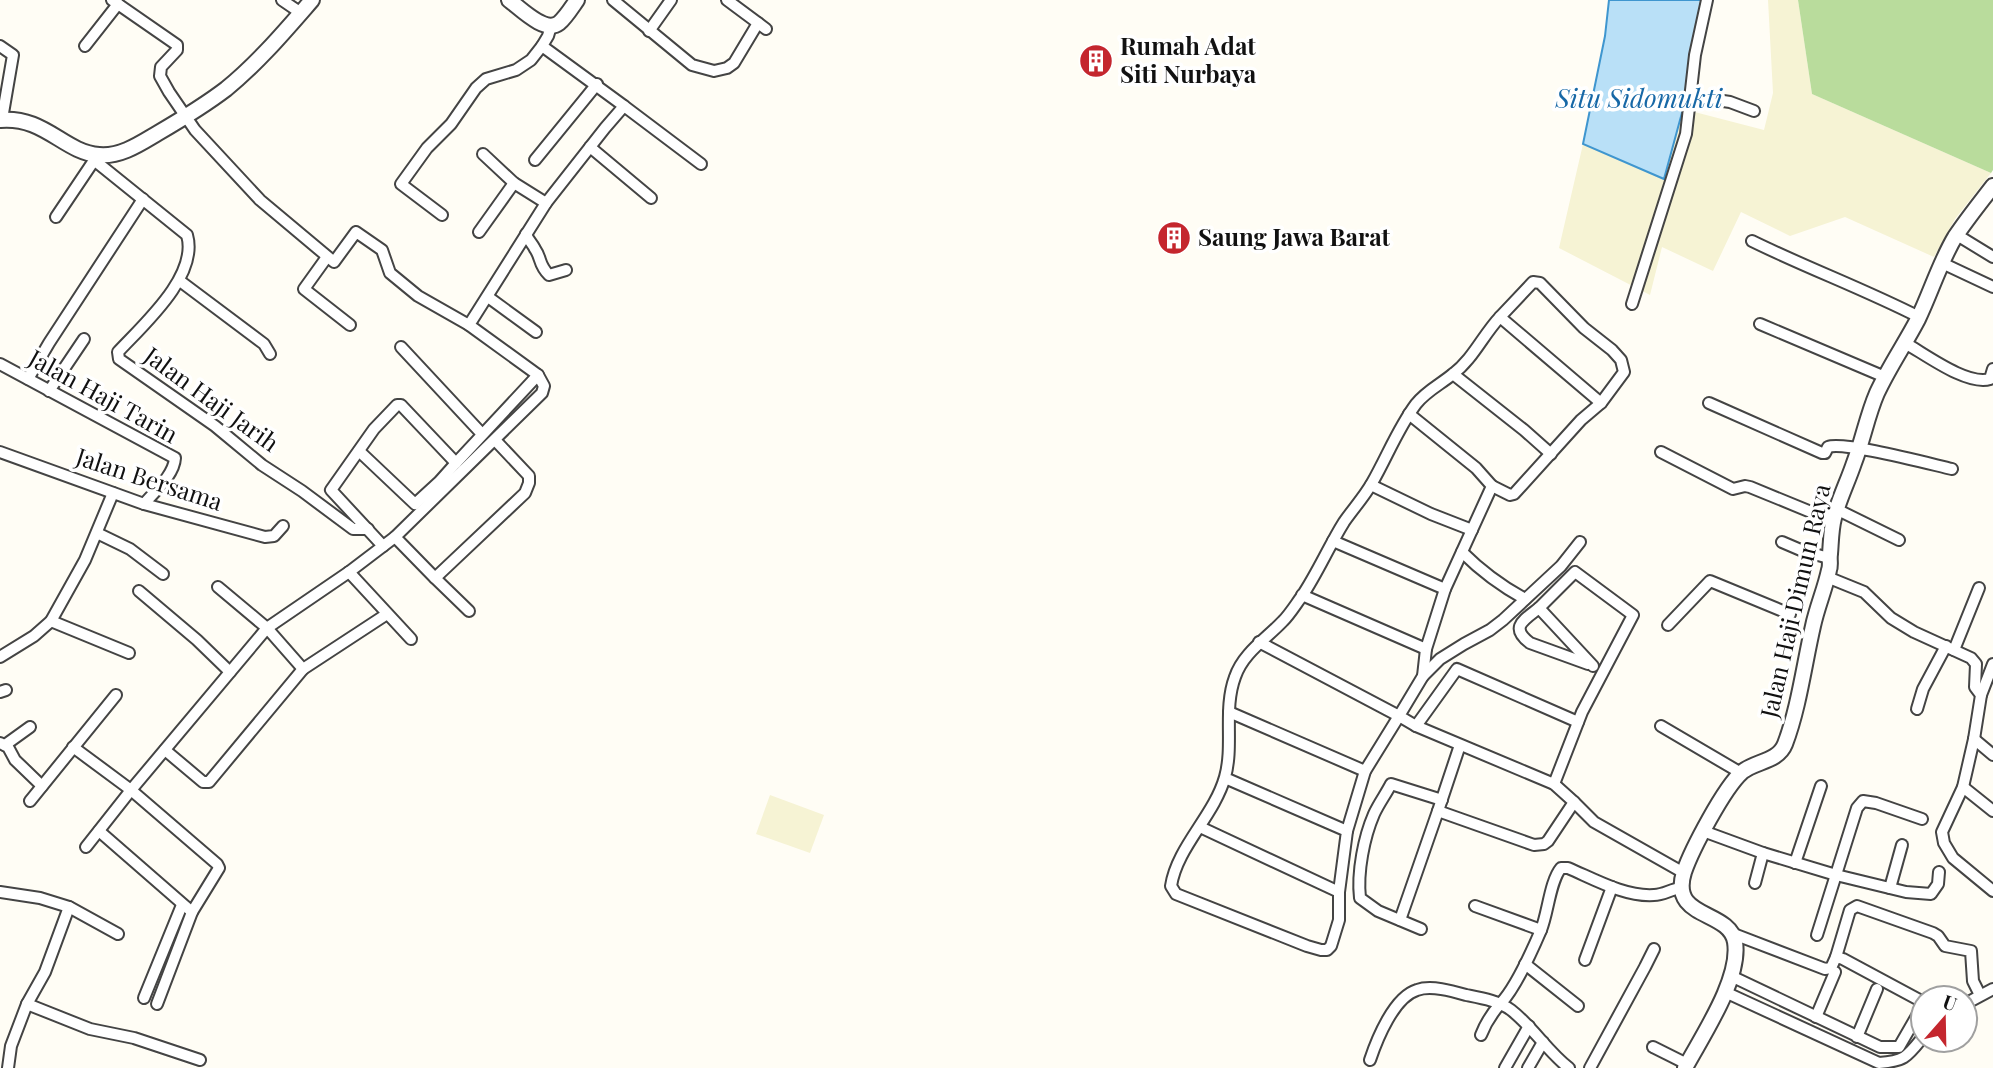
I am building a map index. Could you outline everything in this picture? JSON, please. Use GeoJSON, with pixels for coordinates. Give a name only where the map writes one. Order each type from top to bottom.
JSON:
{"type":"FeatureCollection","features":[{"type":"Feature","properties":{"kind":"street"},"geometry":{"type":"LineString","coordinates":[[282,0],[301,13]]}},
{"type":"Feature","properties":{"kind":"street"},"geometry":{"type":"LineString","coordinates":[[0,46],[13,55],[1,120],[22,120],[38,125],[96,158],[118,154],[144,141],[226,89],[312,0]]}},
{"type":"Feature","properties":{"kind":"street"},"geometry":{"type":"LineString","coordinates":[[509,0],[539,23],[551,26],[559,23],[577,0]]}},
{"type":"Feature","properties":{"kind":"street"},"geometry":{"type":"LineString","coordinates":[[613,0],[692,65],[714,71],[734,63],[762,26],[727,0]]}},
{"type":"Feature","properties":{"kind":"street"},"geometry":{"type":"LineString","coordinates":[[649,31],[671,0]]}},
{"type":"Feature","properties":{"kind":"street"},"geometry":{"type":"LineString","coordinates":[[1632,304],[1686,134],[1695,55],[1707,0]]}},
{"type":"Feature","properties":{"kind":"street"},"geometry":{"type":"LineString","coordinates":[[85,46],[115,2],[177,45],[177,50],[159,72],[169,92],[209,146],[260,200],[334,262],[356,232],[382,250],[390,273],[418,296],[469,325],[538,376],[544,386],[542,393],[395,537],[267,628],[86,847]]}},
{"type":"Feature","properties":{"kind":"street"},"geometry":{"type":"LineString","coordinates":[[442,215],[401,184],[427,148],[451,124],[476,88],[486,79],[516,70],[531,60],[548,36],[551,26]]}},
{"type":"Feature","properties":{"kind":"street"},"geometry":{"type":"LineString","coordinates":[[542,46],[597,84],[701,164]]}},
{"type":"Feature","properties":{"kind":"street"},"geometry":{"type":"LineString","coordinates":[[535,160],[597,84]]}},
{"type":"Feature","properties":{"kind":"street"},"geometry":{"type":"LineString","coordinates":[[1689,96],[1730,102],[1754,111]]}},
{"type":"Feature","properties":{"kind":"street"},"geometry":{"type":"LineString","coordinates":[[469,325],[546,203],[625,106]]}},
{"type":"Feature","properties":{"kind":"street"},"geometry":{"type":"LineString","coordinates":[[590,147],[651,198]]}},
{"type":"Feature","properties":{"kind":"street"},"geometry":{"type":"LineString","coordinates":[[482,154],[514,183],[546,203]]}},
{"type":"Feature","properties":{"kind":"street"},"geometry":{"type":"LineString","coordinates":[[56,217],[96,158]]}},
{"type":"Feature","properties":{"kind":"street","name":"Jalan Haji Jarih"},"geometry":{"type":"LineString","coordinates":[[96,158],[187,235],[190,251],[180,281],[118,352],[119,359],[215,426],[262,465],[353,528],[368,529]]}},
{"type":"Feature","properties":{"kind":"street"},"geometry":{"type":"LineString","coordinates":[[479,232],[514,183]]}},
{"type":"Feature","properties":{"kind":"street","name":"Jalan Haji Dimun Raya"},"geometry":{"type":"LineString","coordinates":[[1681,888],[1684,873],[1703,831],[1732,783],[1749,767],[1778,755],[1783,748],[1830,564],[1835,515],[1868,416],[1885,377],[1919,317],[1956,235],[1993,186]]}},
{"type":"Feature","properties":{"kind":"street"},"geometry":{"type":"LineString","coordinates":[[28,379],[143,199]]}},
{"type":"Feature","properties":{"kind":"street"},"geometry":{"type":"LineString","coordinates":[[526,234],[537,251],[540,264],[549,275],[566,270]]}},
{"type":"Feature","properties":{"kind":"street"},"geometry":{"type":"LineString","coordinates":[[1956,235],[1993,257]]}},
{"type":"Feature","properties":{"kind":"street"},"geometry":{"type":"LineString","coordinates":[[1752,241],[1887,300],[1919,317]]}},
{"type":"Feature","properties":{"kind":"street"},"geometry":{"type":"LineString","coordinates":[[327,257],[304,289],[350,325]]}},
{"type":"Feature","properties":{"kind":"street"},"geometry":{"type":"LineString","coordinates":[[1942,262],[1993,288]]}},
{"type":"Feature","properties":{"kind":"street"},"geometry":{"type":"LineString","coordinates":[[180,281],[264,344],[270,354]]}},
{"type":"Feature","properties":{"kind":"street"},"geometry":{"type":"LineString","coordinates":[[1409,414],[1476,468],[1492,486],[1510,495],[1514,494],[1581,420],[1601,403],[1623,377],[1624,367],[1612,350],[1584,328],[1539,283],[1533,282],[1491,326],[1474,352],[1453,374],[1439,382],[1417,402],[1409,414],[1371,485],[1333,541],[1302,596],[1283,621],[1259,642],[1235,675],[1229,712],[1230,744],[1225,778],[1174,871],[1171,886],[1176,894],[1307,946],[1327,950],[1331,946],[1339,920],[1339,892],[1347,831],[1364,771],[1423,676],[1440,659],[1490,630],[1561,566],[1580,542]]}},
{"type":"Feature","properties":{"kind":"street"},"geometry":{"type":"LineString","coordinates":[[488,297],[536,332]]}},
{"type":"Feature","properties":{"kind":"street"},"geometry":{"type":"LineString","coordinates":[[1500,317],[1601,403]]}},
{"type":"Feature","properties":{"kind":"street"},"geometry":{"type":"LineString","coordinates":[[1760,324],[1885,377]]}},
{"type":"Feature","properties":{"kind":"street"},"geometry":{"type":"LineString","coordinates":[[50,391],[84,339]]}},
{"type":"Feature","properties":{"kind":"street"},"geometry":{"type":"LineString","coordinates":[[1905,343],[1976,380],[1990,379],[1993,369]]}},
{"type":"Feature","properties":{"kind":"street"},"geometry":{"type":"LineString","coordinates":[[401,347],[482,434]]}},
{"type":"Feature","properties":{"kind":"street","name":"Jalan Haji Tarin"},"geometry":{"type":"LineString","coordinates":[[0,364],[176,458],[166,479],[144,504]]}},
{"type":"Feature","properties":{"kind":"street"},"geometry":{"type":"LineString","coordinates":[[1453,374],[1551,454]]}},
{"type":"Feature","properties":{"kind":"street"},"geometry":{"type":"LineString","coordinates":[[359,451],[415,504],[538,376]]}},
{"type":"Feature","properties":{"kind":"street"},"geometry":{"type":"LineString","coordinates":[[1709,403],[1822,453],[1832,445],[1952,469]]}},
{"type":"Feature","properties":{"kind":"street"},"geometry":{"type":"LineString","coordinates":[[383,546],[331,490],[374,429],[397,405],[401,405],[456,463]]}},
{"type":"Feature","properties":{"kind":"street"},"geometry":{"type":"LineString","coordinates":[[435,578],[525,493],[529,476],[495,440]]}},
{"type":"Feature","properties":{"kind":"street","name":"Jalan Bersama"},"geometry":{"type":"LineString","coordinates":[[0,452],[144,504],[271,538],[283,526]]}},
{"type":"Feature","properties":{"kind":"street"},"geometry":{"type":"LineString","coordinates":[[1661,452],[1733,489],[1750,487],[1835,515],[1899,540]]}},
{"type":"Feature","properties":{"kind":"street"},"geometry":{"type":"LineString","coordinates":[[1371,485],[1472,530]]}},
{"type":"Feature","properties":{"kind":"street"},"geometry":{"type":"LineString","coordinates":[[1423,676],[1426,649],[1446,589],[1492,486]]}},
{"type":"Feature","properties":{"kind":"street"},"geometry":{"type":"LineString","coordinates":[[0,657],[34,636],[51,621],[85,560],[113,493]]}},
{"type":"Feature","properties":{"kind":"street"},"geometry":{"type":"LineString","coordinates":[[97,533],[130,549],[163,575]]}},
{"type":"Feature","properties":{"kind":"street"},"geometry":{"type":"LineString","coordinates":[[395,537],[469,611]]}},
{"type":"Feature","properties":{"kind":"street"},"geometry":{"type":"LineString","coordinates":[[1333,541],[1446,589]]}},
{"type":"Feature","properties":{"kind":"street"},"geometry":{"type":"LineString","coordinates":[[1782,542],[1829,558]]}},
{"type":"Feature","properties":{"kind":"street"},"geometry":{"type":"LineString","coordinates":[[1462,552],[1504,588],[1525,600]]}},
{"type":"Feature","properties":{"kind":"street"},"geometry":{"type":"LineString","coordinates":[[349,572],[411,639]]}},
{"type":"Feature","properties":{"kind":"street"},"geometry":{"type":"LineString","coordinates":[[1554,784],[1598,668],[1633,615],[1575,572],[1521,622],[1519,630],[1522,637],[1530,643],[1598,668]]}},
{"type":"Feature","properties":{"kind":"street"},"geometry":{"type":"LineString","coordinates":[[1827,577],[1864,592],[1891,618],[1914,632],[1971,658],[1976,664],[1979,692],[1974,740],[1963,787],[1942,832],[1944,844],[1953,859],[1993,891]]}},
{"type":"Feature","properties":{"kind":"street"},"geometry":{"type":"LineString","coordinates":[[1668,625],[1710,581],[1790,614]]}},
{"type":"Feature","properties":{"kind":"street"},"geometry":{"type":"LineString","coordinates":[[218,587],[267,628],[303,669]]}},
{"type":"Feature","properties":{"kind":"street"},"geometry":{"type":"LineString","coordinates":[[1916,709],[1923,689],[1950,648],[1979,588]]}},
{"type":"Feature","properties":{"kind":"street"},"geometry":{"type":"LineString","coordinates":[[139,591],[230,672]]}},
{"type":"Feature","properties":{"kind":"street"},"geometry":{"type":"LineString","coordinates":[[1302,596],[1426,649]]}},
{"type":"Feature","properties":{"kind":"street"},"geometry":{"type":"LineString","coordinates":[[1539,608],[1598,668]]}},
{"type":"Feature","properties":{"kind":"street"},"geometry":{"type":"LineString","coordinates":[[165,750],[202,782],[209,782],[303,669],[387,614]]}},
{"type":"Feature","properties":{"kind":"street"},"geometry":{"type":"LineString","coordinates":[[51,621],[129,653]]}},
{"type":"Feature","properties":{"kind":"street"},"geometry":{"type":"LineString","coordinates":[[1259,642],[1416,726],[1554,784],[1594,821],[1684,873]]}},
{"type":"Feature","properties":{"kind":"street"},"geometry":{"type":"LineString","coordinates":[[1979,692],[1993,664]]}},
{"type":"Feature","properties":{"kind":"street"},"geometry":{"type":"LineString","coordinates":[[1416,726],[1457,669],[1578,722]]}},
{"type":"Feature","properties":{"kind":"street"},"geometry":{"type":"LineString","coordinates":[[30,800],[116,695]]}},
{"type":"Feature","properties":{"kind":"street"},"geometry":{"type":"LineString","coordinates":[[1229,712],[1364,771]]}},
{"type":"Feature","properties":{"kind":"street"},"geometry":{"type":"LineString","coordinates":[[1661,726],[1741,773]]}},
{"type":"Feature","properties":{"kind":"street"},"geometry":{"type":"LineString","coordinates":[[30,727],[3,744],[42,786]]}},
{"type":"Feature","properties":{"kind":"street"},"geometry":{"type":"LineString","coordinates":[[1974,740],[1993,755]]}},
{"type":"Feature","properties":{"kind":"street"},"geometry":{"type":"LineString","coordinates":[[1400,920],[1460,745]]}},
{"type":"Feature","properties":{"kind":"street"},"geometry":{"type":"LineString","coordinates":[[73,747],[131,790],[219,868],[192,912],[157,1004]]}},
{"type":"Feature","properties":{"kind":"street"},"geometry":{"type":"LineString","coordinates":[[1225,778],[1347,831]]}},
{"type":"Feature","properties":{"kind":"street"},"geometry":{"type":"LineString","coordinates":[[1421,929],[1378,911],[1360,898],[1360,866],[1374,815],[1391,784],[1534,845],[1548,841],[1574,802]]}},
{"type":"Feature","properties":{"kind":"street"},"geometry":{"type":"LineString","coordinates":[[1795,863],[1821,786]]}},
{"type":"Feature","properties":{"kind":"street"},"geometry":{"type":"LineString","coordinates":[[1963,787],[1993,811]]}},
{"type":"Feature","properties":{"kind":"street"},"geometry":{"type":"LineString","coordinates":[[1817,935],[1857,808],[1863,801],[1877,803],[1922,819]]}},
{"type":"Feature","properties":{"kind":"street"},"geometry":{"type":"LineString","coordinates":[[1200,827],[1339,892]]}},
{"type":"Feature","properties":{"kind":"street"},"geometry":{"type":"LineString","coordinates":[[99,831],[192,912]]}},
{"type":"Feature","properties":{"kind":"street"},"geometry":{"type":"LineString","coordinates":[[1703,831],[1795,863],[1890,888],[1931,894],[1937,888],[1939,872]]}},
{"type":"Feature","properties":{"kind":"street"},"geometry":{"type":"LineString","coordinates":[[1890,888],[1902,845]]}},
{"type":"Feature","properties":{"kind":"street"},"geometry":{"type":"LineString","coordinates":[[1755,883],[1763,853]]}},
{"type":"Feature","properties":{"kind":"street"},"geometry":{"type":"LineString","coordinates":[[1481,1035],[1491,1014],[1525,964],[1541,930],[1558,872],[1561,868],[1568,868],[1612,887],[1650,896],[1681,888],[1691,907],[1724,925],[1731,933],[1735,943],[1731,976],[1686,1066],[1653,1047]]}},
{"type":"Feature","properties":{"kind":"street"},"geometry":{"type":"LineString","coordinates":[[1585,961],[1612,887]]}},
{"type":"Feature","properties":{"kind":"street"},"geometry":{"type":"LineString","coordinates":[[0,892],[40,898],[69,907],[118,934]]}},
{"type":"Feature","properties":{"kind":"street"},"geometry":{"type":"LineString","coordinates":[[144,998],[182,905]]}},
{"type":"Feature","properties":{"kind":"street"},"geometry":{"type":"LineString","coordinates":[[1475,906],[1541,930]]}},
{"type":"Feature","properties":{"kind":"street"},"geometry":{"type":"LineString","coordinates":[[1731,933],[1825,969],[1831,968],[1850,909],[1857,906],[1933,933],[1945,946],[1972,953],[1974,984]]}},
{"type":"Feature","properties":{"kind":"street"},"geometry":{"type":"LineString","coordinates":[[8,1068],[11,1046],[27,1004],[46,972],[69,907]]}},
{"type":"Feature","properties":{"kind":"street"},"geometry":{"type":"LineString","coordinates":[[1590,1068],[1654,948]]}},
{"type":"Feature","properties":{"kind":"street"},"geometry":{"type":"LineString","coordinates":[[1836,957],[1909,994]]}},
{"type":"Feature","properties":{"kind":"street"},"geometry":{"type":"LineString","coordinates":[[1525,964],[1578,1006]]}},
{"type":"Feature","properties":{"kind":"street"},"geometry":{"type":"LineString","coordinates":[[1816,1017],[1835,972]]}},
{"type":"Feature","properties":{"kind":"street"},"geometry":{"type":"LineString","coordinates":[[1731,976],[1880,1047],[1899,1047],[1909,1030]]}},
{"type":"Feature","properties":{"kind":"street"},"geometry":{"type":"LineString","coordinates":[[1370,1060],[1384,1023],[1409,994],[1426,988],[1501,1003],[1529,1026],[1569,1068]]}},
{"type":"Feature","properties":{"kind":"street"},"geometry":{"type":"LineString","coordinates":[[1857,1037],[1877,989]]}},
{"type":"Feature","properties":{"kind":"street"},"geometry":{"type":"LineString","coordinates":[[1979,996],[1993,989]]}},
{"type":"Feature","properties":{"kind":"street"},"geometry":{"type":"LineString","coordinates":[[1725,992],[1879,1063],[1898,1062],[1909,1054]]}},
{"type":"Feature","properties":{"kind":"street"},"geometry":{"type":"LineString","coordinates":[[27,1004],[90,1029],[134,1038],[200,1060]]}},
{"type":"Feature","properties":{"kind":"street"},"geometry":{"type":"LineString","coordinates":[[1504,1068],[1529,1026]]}},
{"type":"Feature","properties":{"kind":"street"},"geometry":{"type":"LineString","coordinates":[[1528,1068],[1543,1042]]}},
{"type":"Feature","properties":{"kind":"shaded area"},"geometry":{"type":"Polygon","coordinates":[[[1768,0],[1798,0],[1812,94],[1991,173],[1955,219],[1934,257],[1845,217],[1790,236],[1741,212],[1713,271],[1662,247],[1650,295],[1559,248],[1583,144],[1664,179],[1683,109],[1764,130],[1773,93],[1768,0]]]}},
{"type":"Feature","properties":{"kind":"shaded area"},"geometry":{"type":"Polygon","coordinates":[[[770,795],[824,815],[810,853],[756,834],[770,795]]]}},
{"type":"Feature","properties":{"kind":"green space"},"geometry":{"type":"Polygon","coordinates":[[[1798,0],[1993,0],[1991,173],[1812,94],[1798,0]]]}},
{"type":"Feature","properties":{"kind":"water","name":"Situ Sidomukti"},"geometry":{"type":"Polygon","coordinates":[[[1609,0],[1702,0],[1683,109],[1664,179],[1583,144],[1605,36],[1609,0]]]}},
{"type":"Feature","properties":{"kind":"place","name":"Rumah Adat Siti Nurbaya"},"geometry":{"type":"Point","coordinates":[1096,61]}},
{"type":"Feature","properties":{"kind":"place","name":"Saung Jawa Barat"},"geometry":{"type":"Point","coordinates":[1174,238]}}]}
